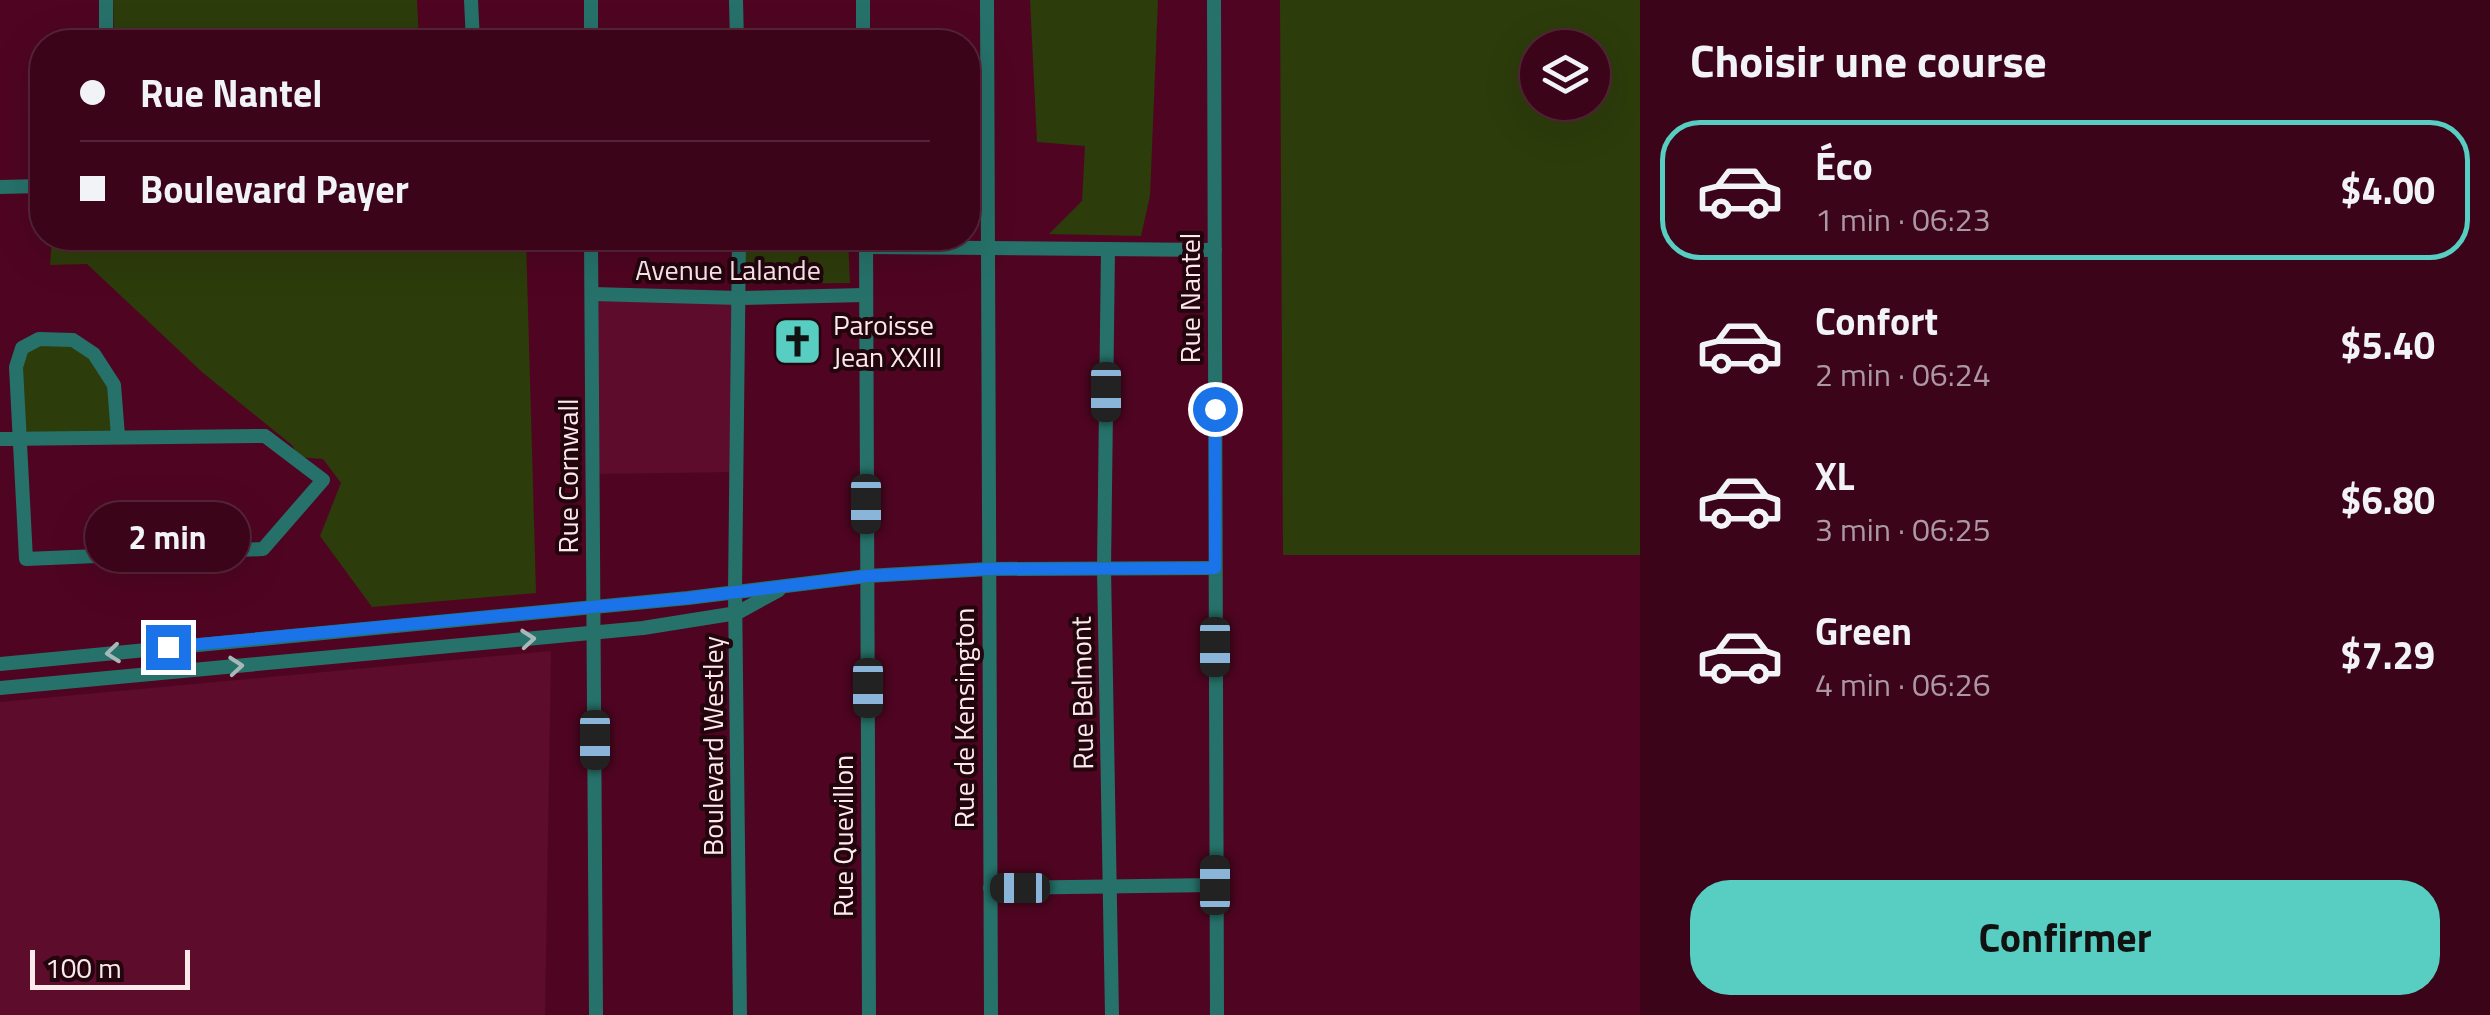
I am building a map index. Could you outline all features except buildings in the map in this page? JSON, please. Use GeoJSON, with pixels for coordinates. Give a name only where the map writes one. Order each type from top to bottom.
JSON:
{"type":"FeatureCollection","features":[{"type":"Feature","properties":{"kind":"street"},"geometry":{"type":"LineString","coordinates":[[106,0],[106,30]]}},
{"type":"Feature","properties":{"kind":"street"},"geometry":{"type":"LineString","coordinates":[[471,0],[472,30]]}},
{"type":"Feature","properties":{"kind":"street"},"geometry":{"type":"LineString","coordinates":[[590,0],[591,30]]}},
{"type":"Feature","properties":{"kind":"street"},"geometry":{"type":"LineString","coordinates":[[736,0],[737,30]]}},
{"type":"Feature","properties":{"kind":"street"},"geometry":{"type":"LineString","coordinates":[[863,0],[863,30]]}},
{"type":"Feature","properties":{"kind":"street","name":"Rue de Kensington"},"geometry":{"type":"LineString","coordinates":[[988,0],[991,1015]]}},
{"type":"Feature","properties":{"kind":"street","name":"Rue Nantel"},"geometry":{"type":"LineString","coordinates":[[1214,0],[1217,1015]]}},
{"type":"Feature","properties":{"kind":"street"},"geometry":{"type":"LineString","coordinates":[[0,187],[30,186]]}},
{"type":"Feature","properties":{"kind":"street"},"geometry":{"type":"LineString","coordinates":[[980,248],[1215,250]]}},
{"type":"Feature","properties":{"kind":"street","name":"Rue Belmont"},"geometry":{"type":"LineString","coordinates":[[1108,249],[1104,569],[1112,1015]]}},
{"type":"Feature","properties":{"kind":"street","name":"Rue Cornwall"},"geometry":{"type":"LineString","coordinates":[[592,250],[596,1015]]}},
{"type":"Feature","properties":{"kind":"street","name":"Boulevard Westley"},"geometry":{"type":"LineString","coordinates":[[740,250],[735,591],[740,1015]]}},
{"type":"Feature","properties":{"kind":"street","name":"Rue Quevillon"},"geometry":{"type":"LineString","coordinates":[[866,250],[868,1015]]}},
{"type":"Feature","properties":{"kind":"street","name":"Avenue Lalande"},"geometry":{"type":"LineString","coordinates":[[592,294],[740,298],[864,295]]}},
{"type":"Feature","properties":{"kind":"street"},"geometry":{"type":"LineString","coordinates":[[0,439],[20,440],[118,436],[265,436],[298,457],[323,480],[263,550],[26,559],[20,440],[16,367],[22,348],[39,339],[73,340],[94,354],[114,385],[118,436]]}},
{"type":"Feature","properties":{"kind":"street"},"geometry":{"type":"LineString","coordinates":[[0,664],[594,607],[867,576],[988,569],[1215,568]]}},
{"type":"Feature","properties":{"kind":"street"},"geometry":{"type":"LineString","coordinates":[[0,688],[594,633],[737,613],[784,587]]}},
{"type":"Feature","properties":{"kind":"street"},"geometry":{"type":"LineString","coordinates":[[990,888],[1215,885]]}},
{"type":"Feature","properties":{"kind":"shaded area"},"geometry":{"type":"Polygon","coordinates":[[[592,294],[740,298],[737,472],[593,474],[592,294]]]}},
{"type":"Feature","properties":{"kind":"shaded area"},"geometry":{"type":"Polygon","coordinates":[[[551,651],[545,1015],[0,1015],[0,702],[551,651]]]}},
{"type":"Feature","properties":{"kind":"green space"},"geometry":{"type":"Polygon","coordinates":[[[113,0],[417,0],[418,30],[114,30],[113,0]]]}},
{"type":"Feature","properties":{"kind":"green space"},"geometry":{"type":"Polygon","coordinates":[[[1030,0],[1158,0],[1150,196],[1141,236],[1049,234],[1082,201],[1085,146],[1037,142],[1030,0]]]}},
{"type":"Feature","properties":{"kind":"green space"},"geometry":{"type":"Polygon","coordinates":[[[1280,0],[1640,0],[1640,555],[1283,555],[1280,0]]]}},
{"type":"Feature","properties":{"kind":"green space"},"geometry":{"type":"Polygon","coordinates":[[[51,250],[526,250],[536,593],[372,607],[320,536],[341,483],[323,459],[297,457],[293,446],[202,372],[87,264],[50,265],[51,250]]]}},
{"type":"Feature","properties":{"kind":"green space"},"geometry":{"type":"Polygon","coordinates":[[[745,250],[849,250],[850,283],[745,284],[745,250]]]}},
{"type":"Feature","properties":{"kind":"green space"},"geometry":{"type":"Polygon","coordinates":[[[73,340],[114,385],[118,436],[20,439],[22,348],[73,340]]]}},
{"type":"Feature","properties":{"kind":"place","name":"Paroisse Jean XXIII"},"geometry":{"type":"Point","coordinates":[798,341]}},
{"type":"Feature","properties":{"kind":"route"},"geometry":{"type":"LineString","coordinates":[[168,647],[688,598],[867,576],[988,569],[1215,568],[1215,409]]}}]}
